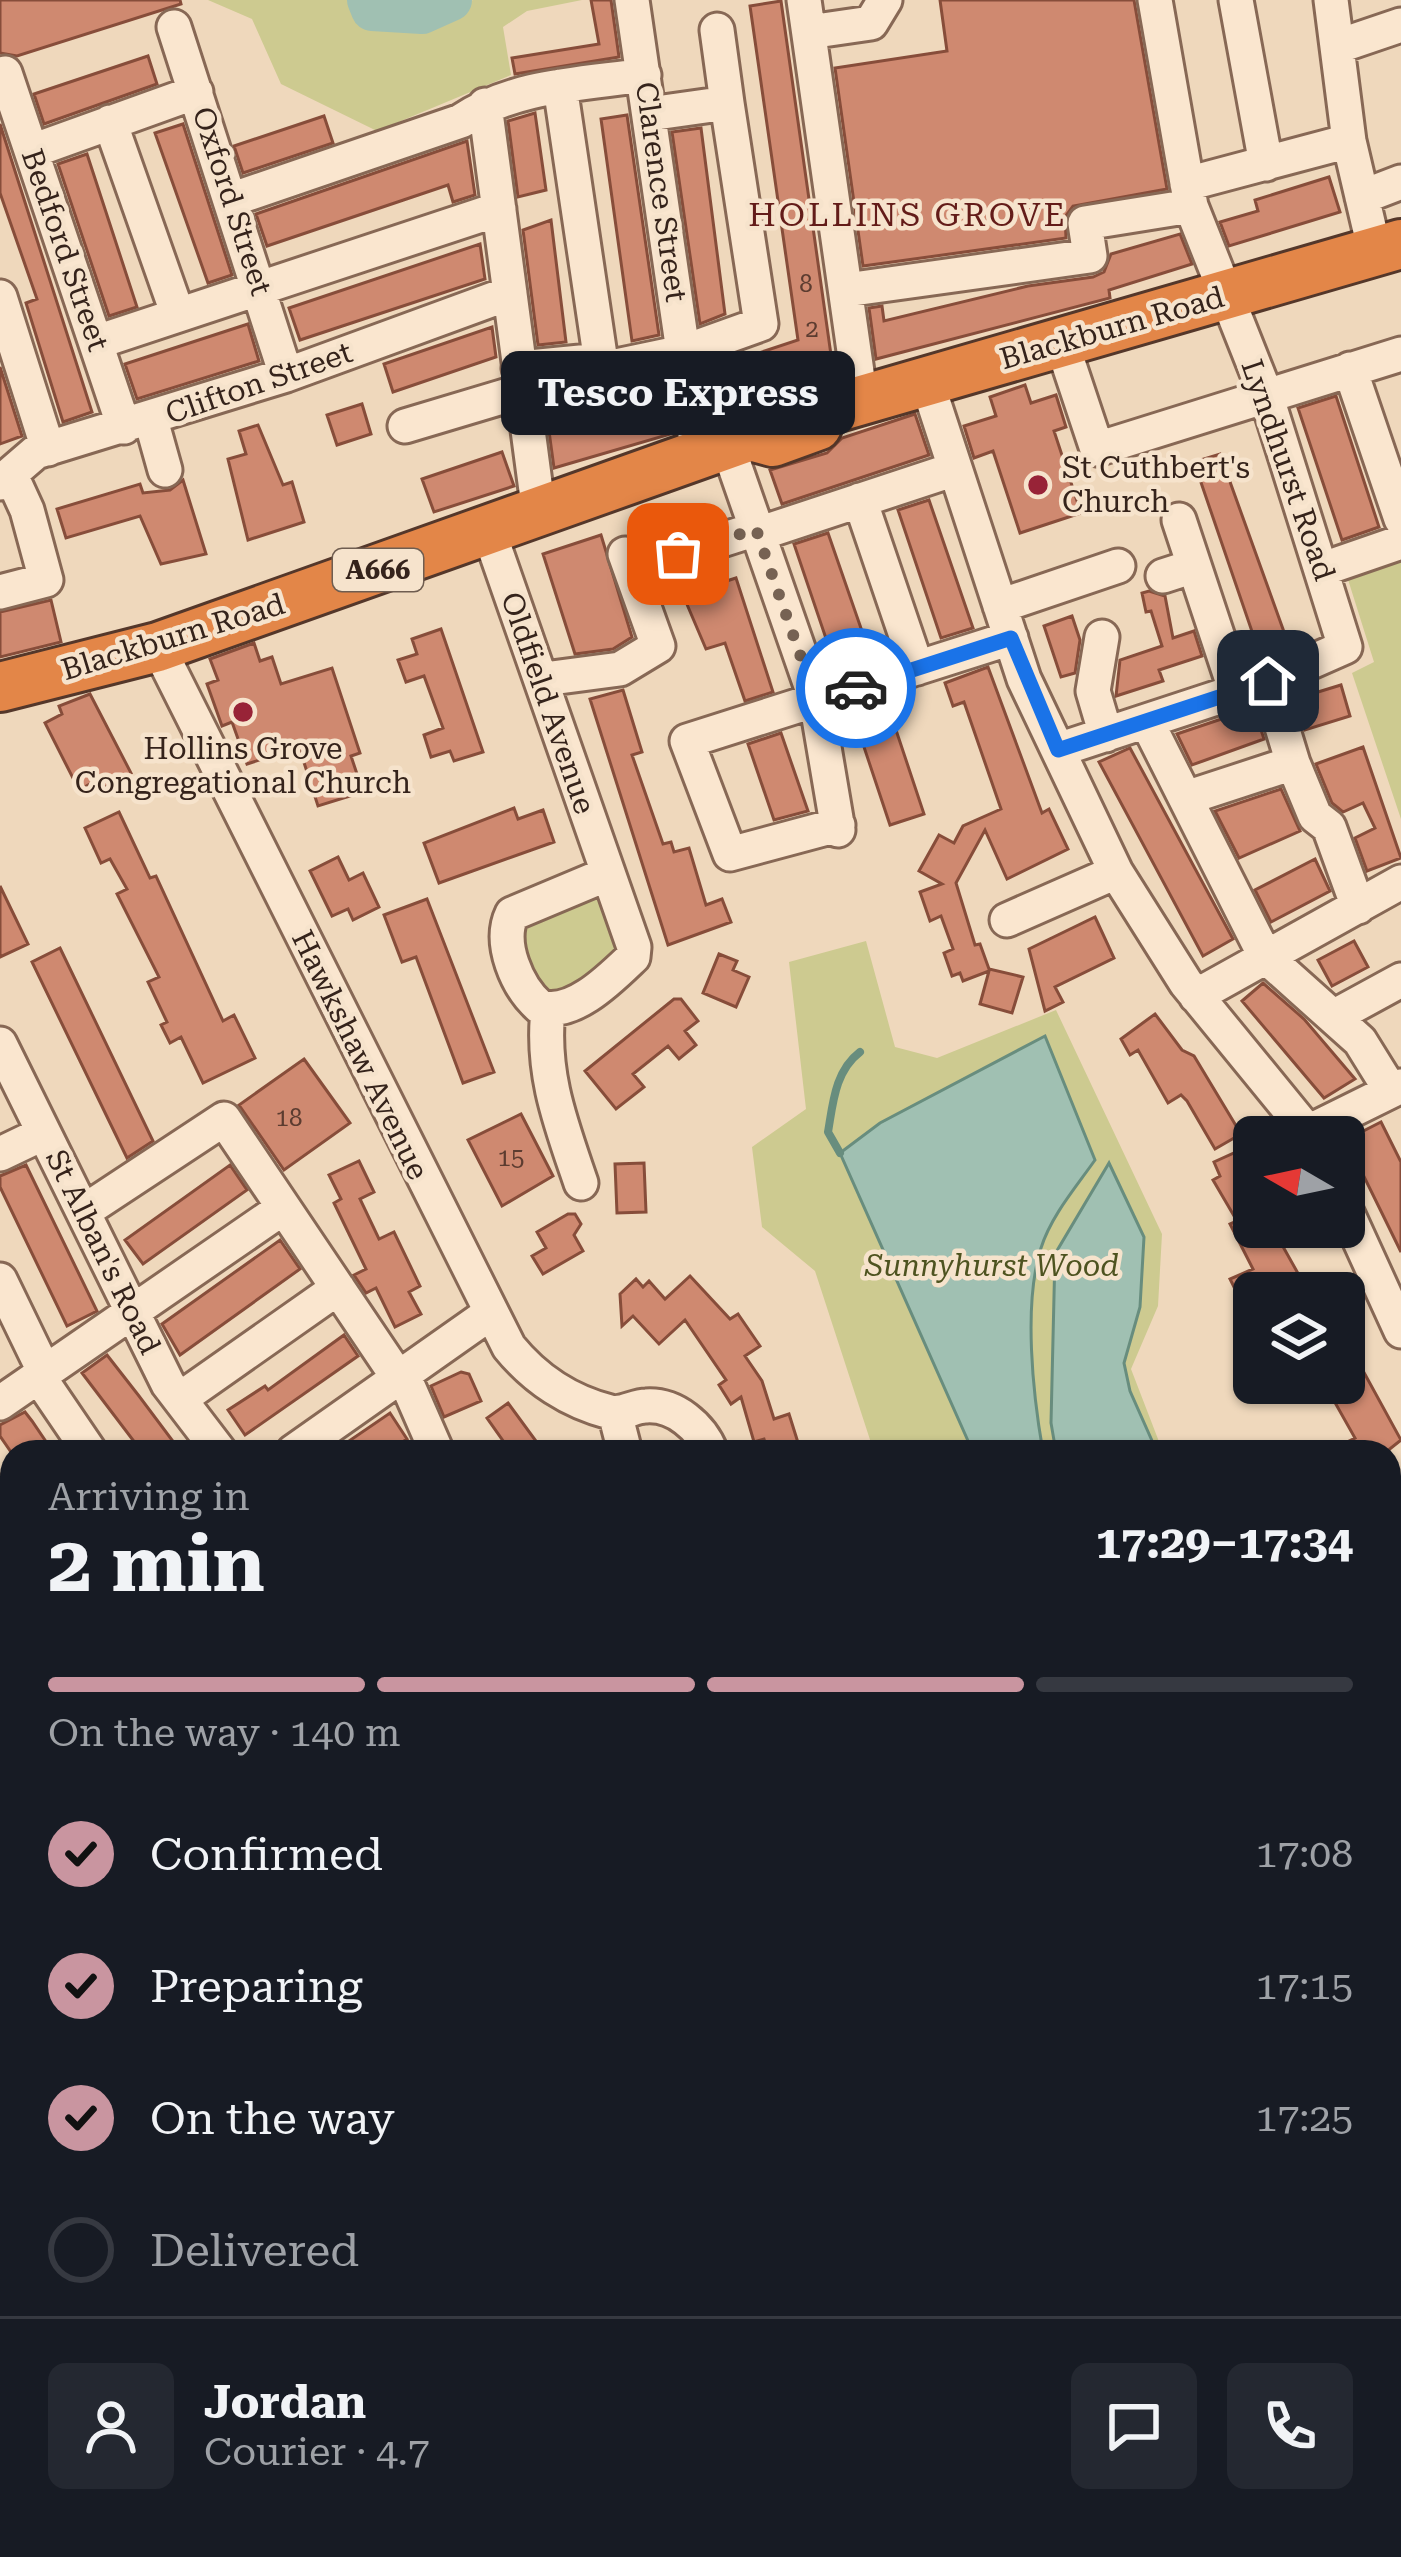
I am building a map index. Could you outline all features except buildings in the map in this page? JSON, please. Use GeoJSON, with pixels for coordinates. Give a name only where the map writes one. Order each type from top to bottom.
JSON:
{"type":"FeatureCollection","features":[{"type":"Feature","properties":{"kind":"highway","name":"Blackburn Road"},"geometry":{"type":"LineString","coordinates":[[0,687],[158,647],[725,445],[773,442],[818,426],[843,406],[1388,248]]}},
{"type":"Feature","properties":{"kind":"street","name":"Clarence Street"},"geometry":{"type":"LineString","coordinates":[[632,0],[683,352],[725,445],[816,700],[838,828],[730,854],[687,741],[816,700]]}},
{"type":"Feature","properties":{"kind":"street"},"geometry":{"type":"LineString","coordinates":[[843,406],[846,290],[806,16],[871,23],[885,0]]}},
{"type":"Feature","properties":{"kind":"street","name":"Lyndhurst Road"},"geometry":{"type":"LineString","coordinates":[[1154,0],[1189,195],[1266,395],[1345,647],[1252,687]]}},
{"type":"Feature","properties":{"kind":"street"},"geometry":{"type":"LineString","coordinates":[[1236,0],[1266,164]]}},
{"type":"Feature","properties":{"kind":"street"},"geometry":{"type":"LineString","coordinates":[[1331,0],[1349,140],[1362,196],[1388,248]]}},
{"type":"Feature","properties":{"kind":"street"},"geometry":{"type":"LineString","coordinates":[[1339,46],[1401,25]]}},
{"type":"Feature","properties":{"kind":"street","name":"Oxford Street"},"geometry":{"type":"LineString","coordinates":[[174,27],[286,375]]}},
{"type":"Feature","properties":{"kind":"street"},"geometry":{"type":"LineString","coordinates":[[560,86],[602,369],[683,352],[760,324],[717,30]]}},
{"type":"Feature","properties":{"kind":"street","name":"Bedford Street"},"geometry":{"type":"LineString","coordinates":[[5,73],[97,342],[165,470]]}},
{"type":"Feature","properties":{"kind":"street"},"geometry":{"type":"LineString","coordinates":[[233,199],[416,138],[461,121],[485,105],[560,86],[644,75]]}},
{"type":"Feature","properties":{"kind":"street"},"geometry":{"type":"LineString","coordinates":[[32,151],[196,92]]}},
{"type":"Feature","properties":{"kind":"street"},"geometry":{"type":"LineString","coordinates":[[649,114],[727,104]]}},
{"type":"Feature","properties":{"kind":"street"},"geometry":{"type":"LineString","coordinates":[[485,105],[539,513]]}},
{"type":"Feature","properties":{"kind":"street"},"geometry":{"type":"LineString","coordinates":[[110,122],[178,315]]}},
{"type":"Feature","properties":{"kind":"street"},"geometry":{"type":"LineString","coordinates":[[846,290],[1090,256],[1085,223],[1189,195],[1266,164],[1349,140]]}},
{"type":"Feature","properties":{"kind":"street"},"geometry":{"type":"LineString","coordinates":[[1362,196],[1401,182]]}},
{"type":"Feature","properties":{"kind":"street"},"geometry":{"type":"LineString","coordinates":[[97,342],[499,208]]}},
{"type":"Feature","properties":{"kind":"street","name":"Clifton Street"},"geometry":{"type":"LineString","coordinates":[[5,479],[36,452],[286,375],[510,293]]}},
{"type":"Feature","properties":{"kind":"street"},"geometry":{"type":"LineString","coordinates":[[0,296],[48,449]]}},
{"type":"Feature","properties":{"kind":"street"},"geometry":{"type":"LineString","coordinates":[[1061,341],[1097,449],[1401,354]]}},
{"type":"Feature","properties":{"kind":"street"},"geometry":{"type":"LineString","coordinates":[[405,426],[520,380],[601,360]]}},
{"type":"Feature","properties":{"kind":"street"},"geometry":{"type":"LineString","coordinates":[[1350,370],[1401,519]]}},
{"type":"Feature","properties":{"kind":"street"},"geometry":{"type":"LineString","coordinates":[[926,380],[1011,638],[1116,872],[1196,996],[1296,1116]]}},
{"type":"Feature","properties":{"kind":"street"},"geometry":{"type":"LineString","coordinates":[[678,554],[955,469]]}},
{"type":"Feature","properties":{"kind":"street"},"geometry":{"type":"LineString","coordinates":[[0,592],[46,580],[27,510],[5,479]]}},
{"type":"Feature","properties":{"kind":"street"},"geometry":{"type":"LineString","coordinates":[[860,500],[917,668]]}},
{"type":"Feature","properties":{"kind":"street"},"geometry":{"type":"LineString","coordinates":[[1179,520],[1179,571],[1252,687],[1315,816],[1329,827],[1358,907]]}},
{"type":"Feature","properties":{"kind":"street","name":"Oldfield Avenue"},"geometry":{"type":"LineString","coordinates":[[489,532],[544,679],[604,874],[626,916],[633,957],[605,984],[548,1010]]}},
{"type":"Feature","properties":{"kind":"street"},"geometry":{"type":"LineString","coordinates":[[1323,569],[1401,542]]}},
{"type":"Feature","properties":{"kind":"street"},"geometry":{"type":"LineString","coordinates":[[544,679],[620,669],[658,646],[626,554]]}},
{"type":"Feature","properties":{"kind":"street"},"geometry":{"type":"LineString","coordinates":[[1000,606],[1118,566]]}},
{"type":"Feature","properties":{"kind":"street"},"geometry":{"type":"LineString","coordinates":[[1102,637],[1093,691],[1106,735]]}},
{"type":"Feature","properties":{"kind":"street"},"geometry":{"type":"LineString","coordinates":[[816,700],[1011,638]]}},
{"type":"Feature","properties":{"kind":"street","name":"Hawkshaw Avenue"},"geometry":{"type":"LineString","coordinates":[[158,647],[488,1314],[539,1378],[615,1414],[647,1406],[668,1410],[694,1424],[704,1440]]}},
{"type":"Feature","properties":{"kind":"street"},"geometry":{"type":"LineString","coordinates":[[1058,750],[1252,687]]}},
{"type":"Feature","properties":{"kind":"street"},"geometry":{"type":"LineString","coordinates":[[1147,722],[1265,956],[1335,1016],[1398,1089],[1346,1116]]}},
{"type":"Feature","properties":{"kind":"street"},"geometry":{"type":"LineString","coordinates":[[1186,798],[1293,763]]}},
{"type":"Feature","properties":{"kind":"street"},"geometry":{"type":"LineString","coordinates":[[1007,920],[1116,872]]}},
{"type":"Feature","properties":{"kind":"street"},"geometry":{"type":"LineString","coordinates":[[581,1184],[549,1089],[544,1052],[548,1010],[534,1002],[519,978],[506,940],[507,925],[512,914],[539,899],[604,874]]}},
{"type":"Feature","properties":{"kind":"street"},"geometry":{"type":"LineString","coordinates":[[1196,996],[1401,883]]}},
{"type":"Feature","properties":{"kind":"street"},"geometry":{"type":"LineString","coordinates":[[1335,1016],[1401,980]]}},
{"type":"Feature","properties":{"kind":"street","name":"St Alban's Road"},"geometry":{"type":"LineString","coordinates":[[0,1044],[180,1399],[211,1440]]}},
{"type":"Feature","properties":{"kind":"street"},"geometry":{"type":"LineString","coordinates":[[86,1210],[224,1119],[400,1374],[430,1440]]}},
{"type":"Feature","properties":{"kind":"street"},"geometry":{"type":"LineString","coordinates":[[0,1154],[44,1133]]}},
{"type":"Feature","properties":{"kind":"street"},"geometry":{"type":"LineString","coordinates":[[0,1403],[284,1208]]}},
{"type":"Feature","properties":{"kind":"street"},"geometry":{"type":"LineString","coordinates":[[1365,1247],[1396,1308]]}},
{"type":"Feature","properties":{"kind":"street"},"geometry":{"type":"LineString","coordinates":[[0,1280],[42,1375],[83,1440]]}},
{"type":"Feature","properties":{"kind":"street"},"geometry":{"type":"LineString","coordinates":[[180,1399],[338,1288]]}},
{"type":"Feature","properties":{"kind":"street"},"geometry":{"type":"LineString","coordinates":[[309,1440],[488,1314]]}},
{"type":"Feature","properties":{"kind":"street"},"geometry":{"type":"LineString","coordinates":[[615,1414],[622,1440]]}},
{"type":"Feature","properties":{"kind":"street"},"geometry":{"type":"LineString","coordinates":[[0,1898],[0,2041]]}},
{"type":"Feature","properties":{"kind":"green space"},"geometry":{"type":"Polygon","coordinates":[[[208,0],[361,0],[370,15],[423,18],[473,0],[582,0],[527,11],[503,27],[511,75],[377,131],[281,84],[252,19],[208,0]]]}},
{"type":"Feature","properties":{"kind":"green space"},"geometry":{"type":"Polygon","coordinates":[[[1401,553],[1401,819],[1352,673],[1374,662],[1345,570],[1401,553]]]}},
{"type":"Feature","properties":{"kind":"green space"},"geometry":{"type":"Polygon","coordinates":[[[601,892],[621,952],[614,968],[542,998],[516,928],[601,892]]]}},
{"type":"Feature","properties":{"kind":"green space","name":"Sunnyhurst Wood"},"geometry":{"type":"Polygon","coordinates":[[[866,941],[895,1047],[937,1058],[1056,1010],[1162,1234],[1158,1306],[1131,1369],[1158,1440],[870,1440],[815,1271],[762,1227],[752,1147],[806,1109],[789,962],[866,941]]]}},
{"type":"Feature","properties":{"kind":"shaded area"},"geometry":{"type":"Polygon","coordinates":[[[1045,1036],[1095,1160],[1051,1225],[1036,1271],[1032,1350],[1041,1440],[968,1440],[840,1153],[880,1123],[1045,1036]]]}},
{"type":"Feature","properties":{"kind":"shaded area"},"geometry":{"type":"Polygon","coordinates":[[[1109,1163],[1144,1237],[1140,1307],[1124,1363],[1130,1391],[1152,1440],[1054,1440],[1055,1254],[1109,1163]]]}},
{"type":"Feature","properties":{"kind":"waterway"},"geometry":{"type":"LineString","coordinates":[[368,0],[372,10],[422,13],[451,0]]}},
{"type":"Feature","properties":{"kind":"waterway"},"geometry":{"type":"LineString","coordinates":[[840,1153],[828,1132],[834,1099],[845,1068],[860,1052]]}},
{"type":"Feature","properties":{"kind":"way so far"},"geometry":{"type":"LineString","coordinates":[[678,554],[756,529],[816,700],[856,688]]}},
{"type":"Feature","properties":{"kind":"place","name":"St Cuthbert's Church"},"geometry":{"type":"Point","coordinates":[1038,485]}},
{"type":"Feature","properties":{"kind":"place","name":"Tesco Express"},"geometry":{"type":"Point","coordinates":[678,554]}},
{"type":"Feature","properties":{"kind":"place","name":"Hollins Grove Congregational Church"},"geometry":{"type":"Point","coordinates":[243,712]}},
{"type":"Feature","properties":{"kind":"district","name":"HOLLINS GROVE"},"geometry":{"type":"Point","coordinates":[908,214]}},
{"type":"Feature","properties":{"kind":"route"},"geometry":{"type":"LineString","coordinates":[[856,688],[1011,638],[1024,679],[1058,750],[1268,681]]}}]}
